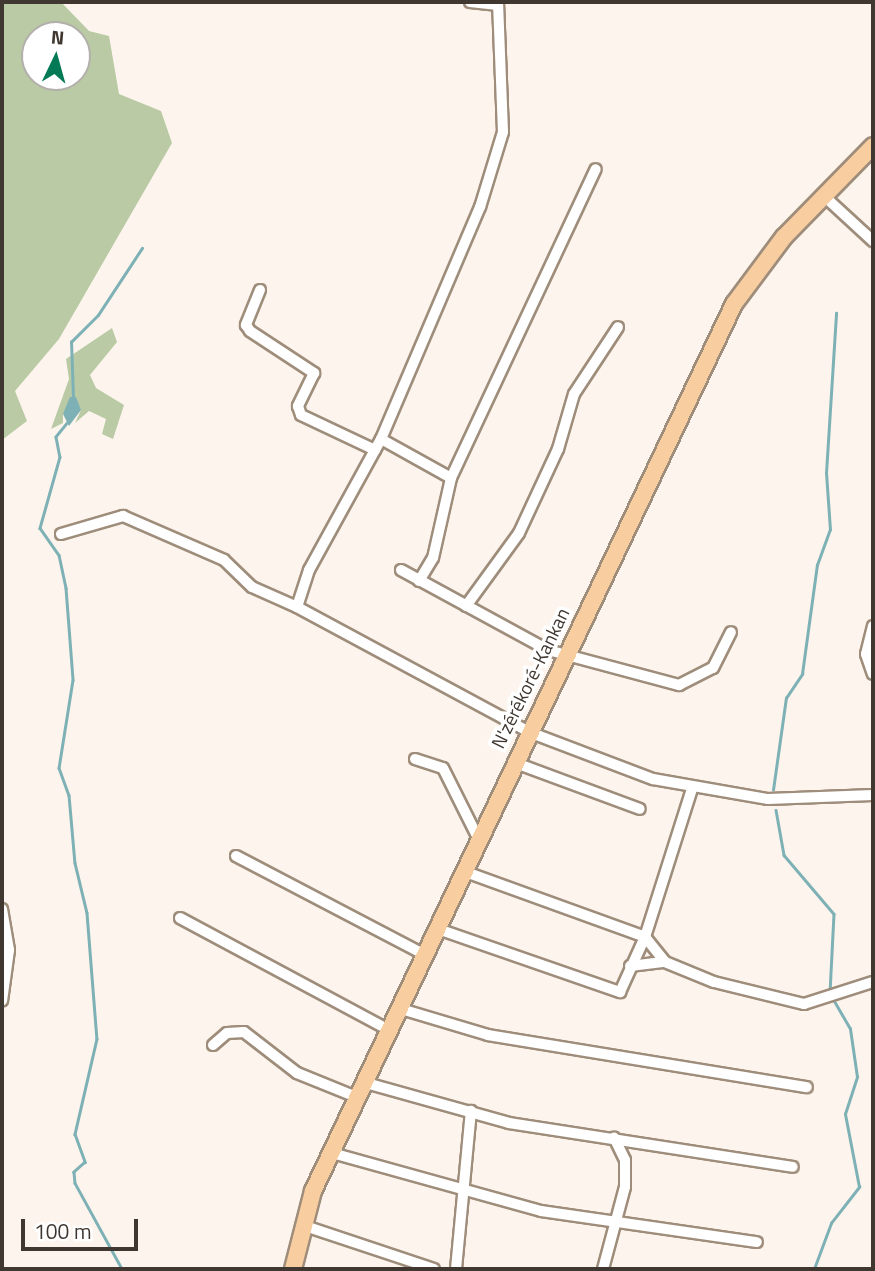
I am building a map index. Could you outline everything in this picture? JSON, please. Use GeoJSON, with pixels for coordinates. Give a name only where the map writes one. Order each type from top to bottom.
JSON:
{"type":"FeatureCollection","features":[{"type":"Feature","properties":{"kind":"highway","name":"N'zérékoré-Kankan"},"geometry":{"type":"LineString","coordinates":[[293,1269],[302,1225],[332,1153],[427,956],[513,762],[530,732],[733,304],[761,263],[873,146]]}},
{"type":"Feature","properties":{"kind":"street"},"geometry":{"type":"LineString","coordinates":[[298,607],[309,570],[381,439],[480,207],[503,132],[498,3],[470,2]]}},
{"type":"Feature","properties":{"kind":"street"},"geometry":{"type":"LineString","coordinates":[[419,581],[433,558],[451,478],[596,169]]}},
{"type":"Feature","properties":{"kind":"street"},"geometry":{"type":"LineString","coordinates":[[824,196],[873,241]]}},
{"type":"Feature","properties":{"kind":"street"},"geometry":{"type":"LineString","coordinates":[[260,290],[246,325],[250,331],[314,373],[298,407],[301,415],[375,450]]}},
{"type":"Feature","properties":{"kind":"street"},"geometry":{"type":"LineString","coordinates":[[466,606],[519,533],[558,449],[574,394],[618,327]]}},
{"type":"Feature","properties":{"kind":"street"},"geometry":{"type":"LineString","coordinates":[[381,439],[451,478]]}},
{"type":"Feature","properties":{"kind":"street"},"geometry":{"type":"LineString","coordinates":[[61,534],[123,516],[223,560],[251,587],[298,607],[530,732],[692,789],[781,800],[873,794]]}},
{"type":"Feature","properties":{"kind":"street"},"geometry":{"type":"LineString","coordinates":[[401,570],[564,656],[679,685],[713,668],[731,632]]}},
{"type":"Feature","properties":{"kind":"street"},"geometry":{"type":"LineString","coordinates":[[873,626],[866,654],[873,674]]}},
{"type":"Feature","properties":{"kind":"street"},"geometry":{"type":"LineString","coordinates":[[415,759],[443,768],[478,838]]}},
{"type":"Feature","properties":{"kind":"street"},"geometry":{"type":"LineString","coordinates":[[513,762],[640,809]]}},
{"type":"Feature","properties":{"kind":"street"},"geometry":{"type":"LineString","coordinates":[[438,929],[620,992],[645,937],[692,789]]}},
{"type":"Feature","properties":{"kind":"street"},"geometry":{"type":"LineString","coordinates":[[236,856],[427,956]]}},
{"type":"Feature","properties":{"kind":"street"},"geometry":{"type":"LineString","coordinates":[[463,871],[645,937],[665,962]]}},
{"type":"Feature","properties":{"kind":"street"},"geometry":{"type":"LineString","coordinates":[[2,909],[9,950],[2,1001]]}},
{"type":"Feature","properties":{"kind":"street"},"geometry":{"type":"LineString","coordinates":[[180,918],[391,1031]]}},
{"type":"Feature","properties":{"kind":"street"},"geometry":{"type":"LineString","coordinates":[[630,966],[665,962],[804,1004],[873,982]]}},
{"type":"Feature","properties":{"kind":"street"},"geometry":{"type":"LineString","coordinates":[[401,1009],[488,1035],[807,1087]]}},
{"type":"Feature","properties":{"kind":"street"},"geometry":{"type":"LineString","coordinates":[[213,1045],[228,1032],[244,1032],[297,1073],[363,1090],[614,1138],[793,1167]]}},
{"type":"Feature","properties":{"kind":"street"},"geometry":{"type":"LineString","coordinates":[[456,1269],[471,1111]]}},
{"type":"Feature","properties":{"kind":"street"},"geometry":{"type":"LineString","coordinates":[[603,1269],[625,1160],[614,1138]]}},
{"type":"Feature","properties":{"kind":"street"},"geometry":{"type":"LineString","coordinates":[[332,1153],[465,1194],[757,1242]]}},
{"type":"Feature","properties":{"kind":"street"},"geometry":{"type":"LineString","coordinates":[[302,1225],[433,1269]]}},
{"type":"Feature","properties":{"kind":"green space"},"geometry":{"type":"Polygon","coordinates":[[[2,2],[61,2],[79,21],[21,21],[21,91],[91,91],[91,32],[109,36],[119,94],[161,111],[172,143],[59,339],[15,391],[27,421],[2,440],[2,2]]]}},
{"type":"Feature","properties":{"kind":"green space"},"geometry":{"type":"Polygon","coordinates":[[[112,328],[117,342],[90,375],[96,388],[124,405],[113,439],[102,434],[106,419],[89,411],[75,423],[81,410],[63,414],[63,423],[51,429],[69,379],[66,359],[112,328]]]}},
{"type":"Feature","properties":{"kind":"water"},"geometry":{"type":"Polygon","coordinates":[[[70,397],[76,397],[81,410],[69,426],[63,414],[70,397]]]}},
{"type":"Feature","properties":{"kind":"waterway"},"geometry":{"type":"LineString","coordinates":[[73,398],[71,342],[98,315],[142,248]]}},
{"type":"Feature","properties":{"kind":"waterway"},"geometry":{"type":"LineString","coordinates":[[773,790],[786,698],[802,674],[817,565],[830,530],[826,473],[836,313]]}},
{"type":"Feature","properties":{"kind":"waterway"},"geometry":{"type":"LineString","coordinates":[[68,422],[56,437],[60,457],[40,528],[59,555],[66,588],[73,680],[59,768],[69,795],[75,863],[87,913],[97,1039],[75,1134],[85,1162],[74,1172],[75,1183],[122,1269]]}},
{"type":"Feature","properties":{"kind":"waterway"},"geometry":{"type":"LineString","coordinates":[[776,810],[784,855],[834,914],[830,993]]}},
{"type":"Feature","properties":{"kind":"waterway"},"geometry":{"type":"LineString","coordinates":[[814,1269],[831,1223],[859,1187],[845,1114],[857,1077],[850,1029],[833,999]]}}]}
